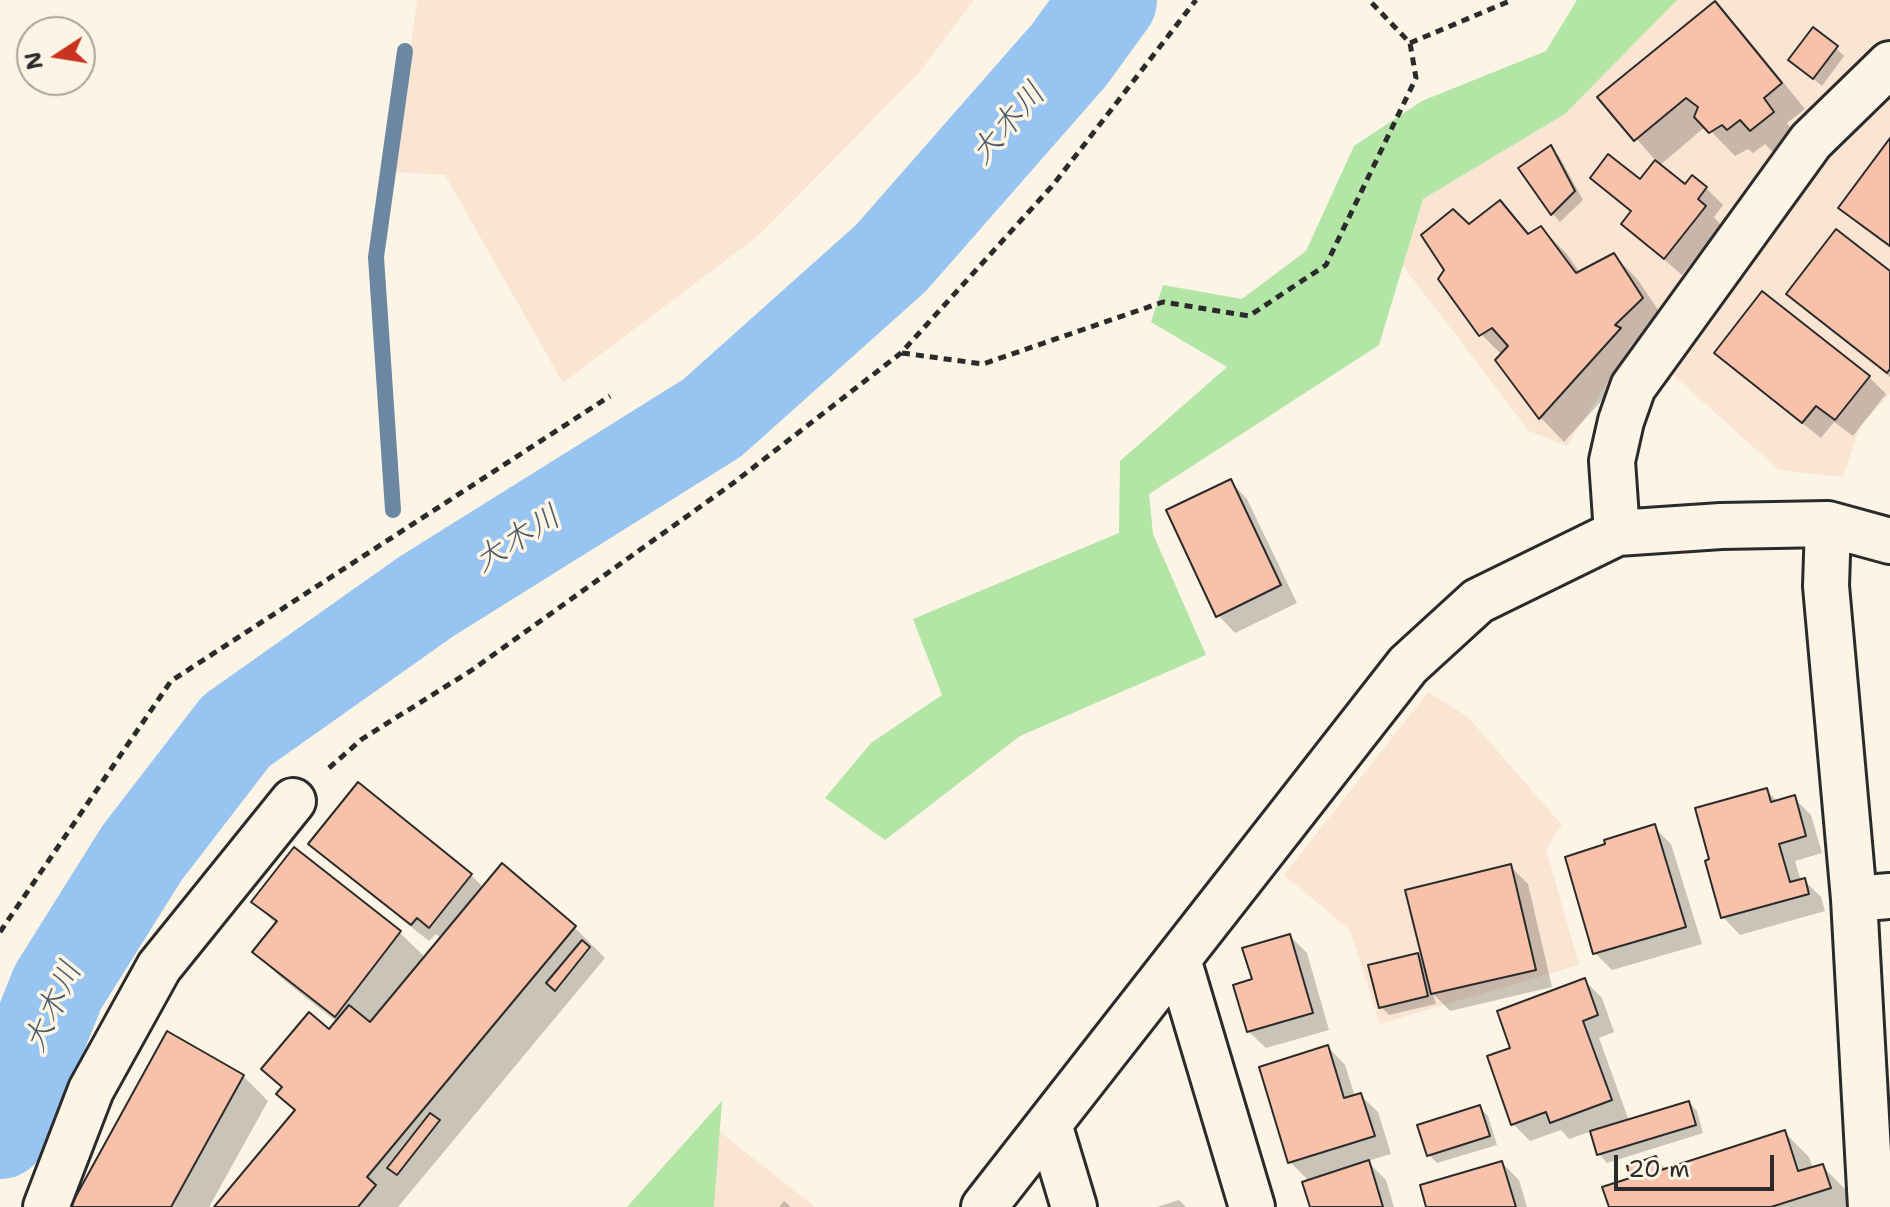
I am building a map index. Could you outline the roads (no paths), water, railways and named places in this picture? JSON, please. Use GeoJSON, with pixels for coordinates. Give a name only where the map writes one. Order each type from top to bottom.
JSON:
{"type":"FeatureCollection","features":[{"type":"Feature","properties":{"kind":"street"},"geometry":{"type":"LineString","coordinates":[[1617,533],[1612,461],[1633,387],[1811,141],[1890,64]]}},
{"type":"Feature","properties":{"kind":"street"},"geometry":{"type":"LineString","coordinates":[[1828,524],[1826,586],[1872,897],[1871,1207]]}},
{"type":"Feature","properties":{"kind":"street"},"geometry":{"type":"LineString","coordinates":[[984,1207],[1408,665],[1478,601],[1617,533],[1721,526],[1828,524],[1890,541]]}},
{"type":"Feature","properties":{"kind":"street"},"geometry":{"type":"LineString","coordinates":[[46,1207],[91,1090],[159,967],[293,801]]}},
{"type":"Feature","properties":{"kind":"street"},"geometry":{"type":"LineString","coordinates":[[1178,959],[1252,1207]]}},
{"type":"Feature","properties":{"kind":"street"},"geometry":{"type":"LineString","coordinates":[[1049,1124],[1074,1207]]}},
{"type":"Feature","properties":{"kind":"waterway","name":"大木川"},"geometry":{"type":"LineString","coordinates":[[0,1131],[58,987],[142,853],[236,731],[427,596],[712,418],[891,258],[1069,55],[1109,0]]}},
{"type":"Feature","properties":{"kind":"waterway"},"geometry":{"type":"LineString","coordinates":[[393,510],[376,257],[405,51]]}}]}
